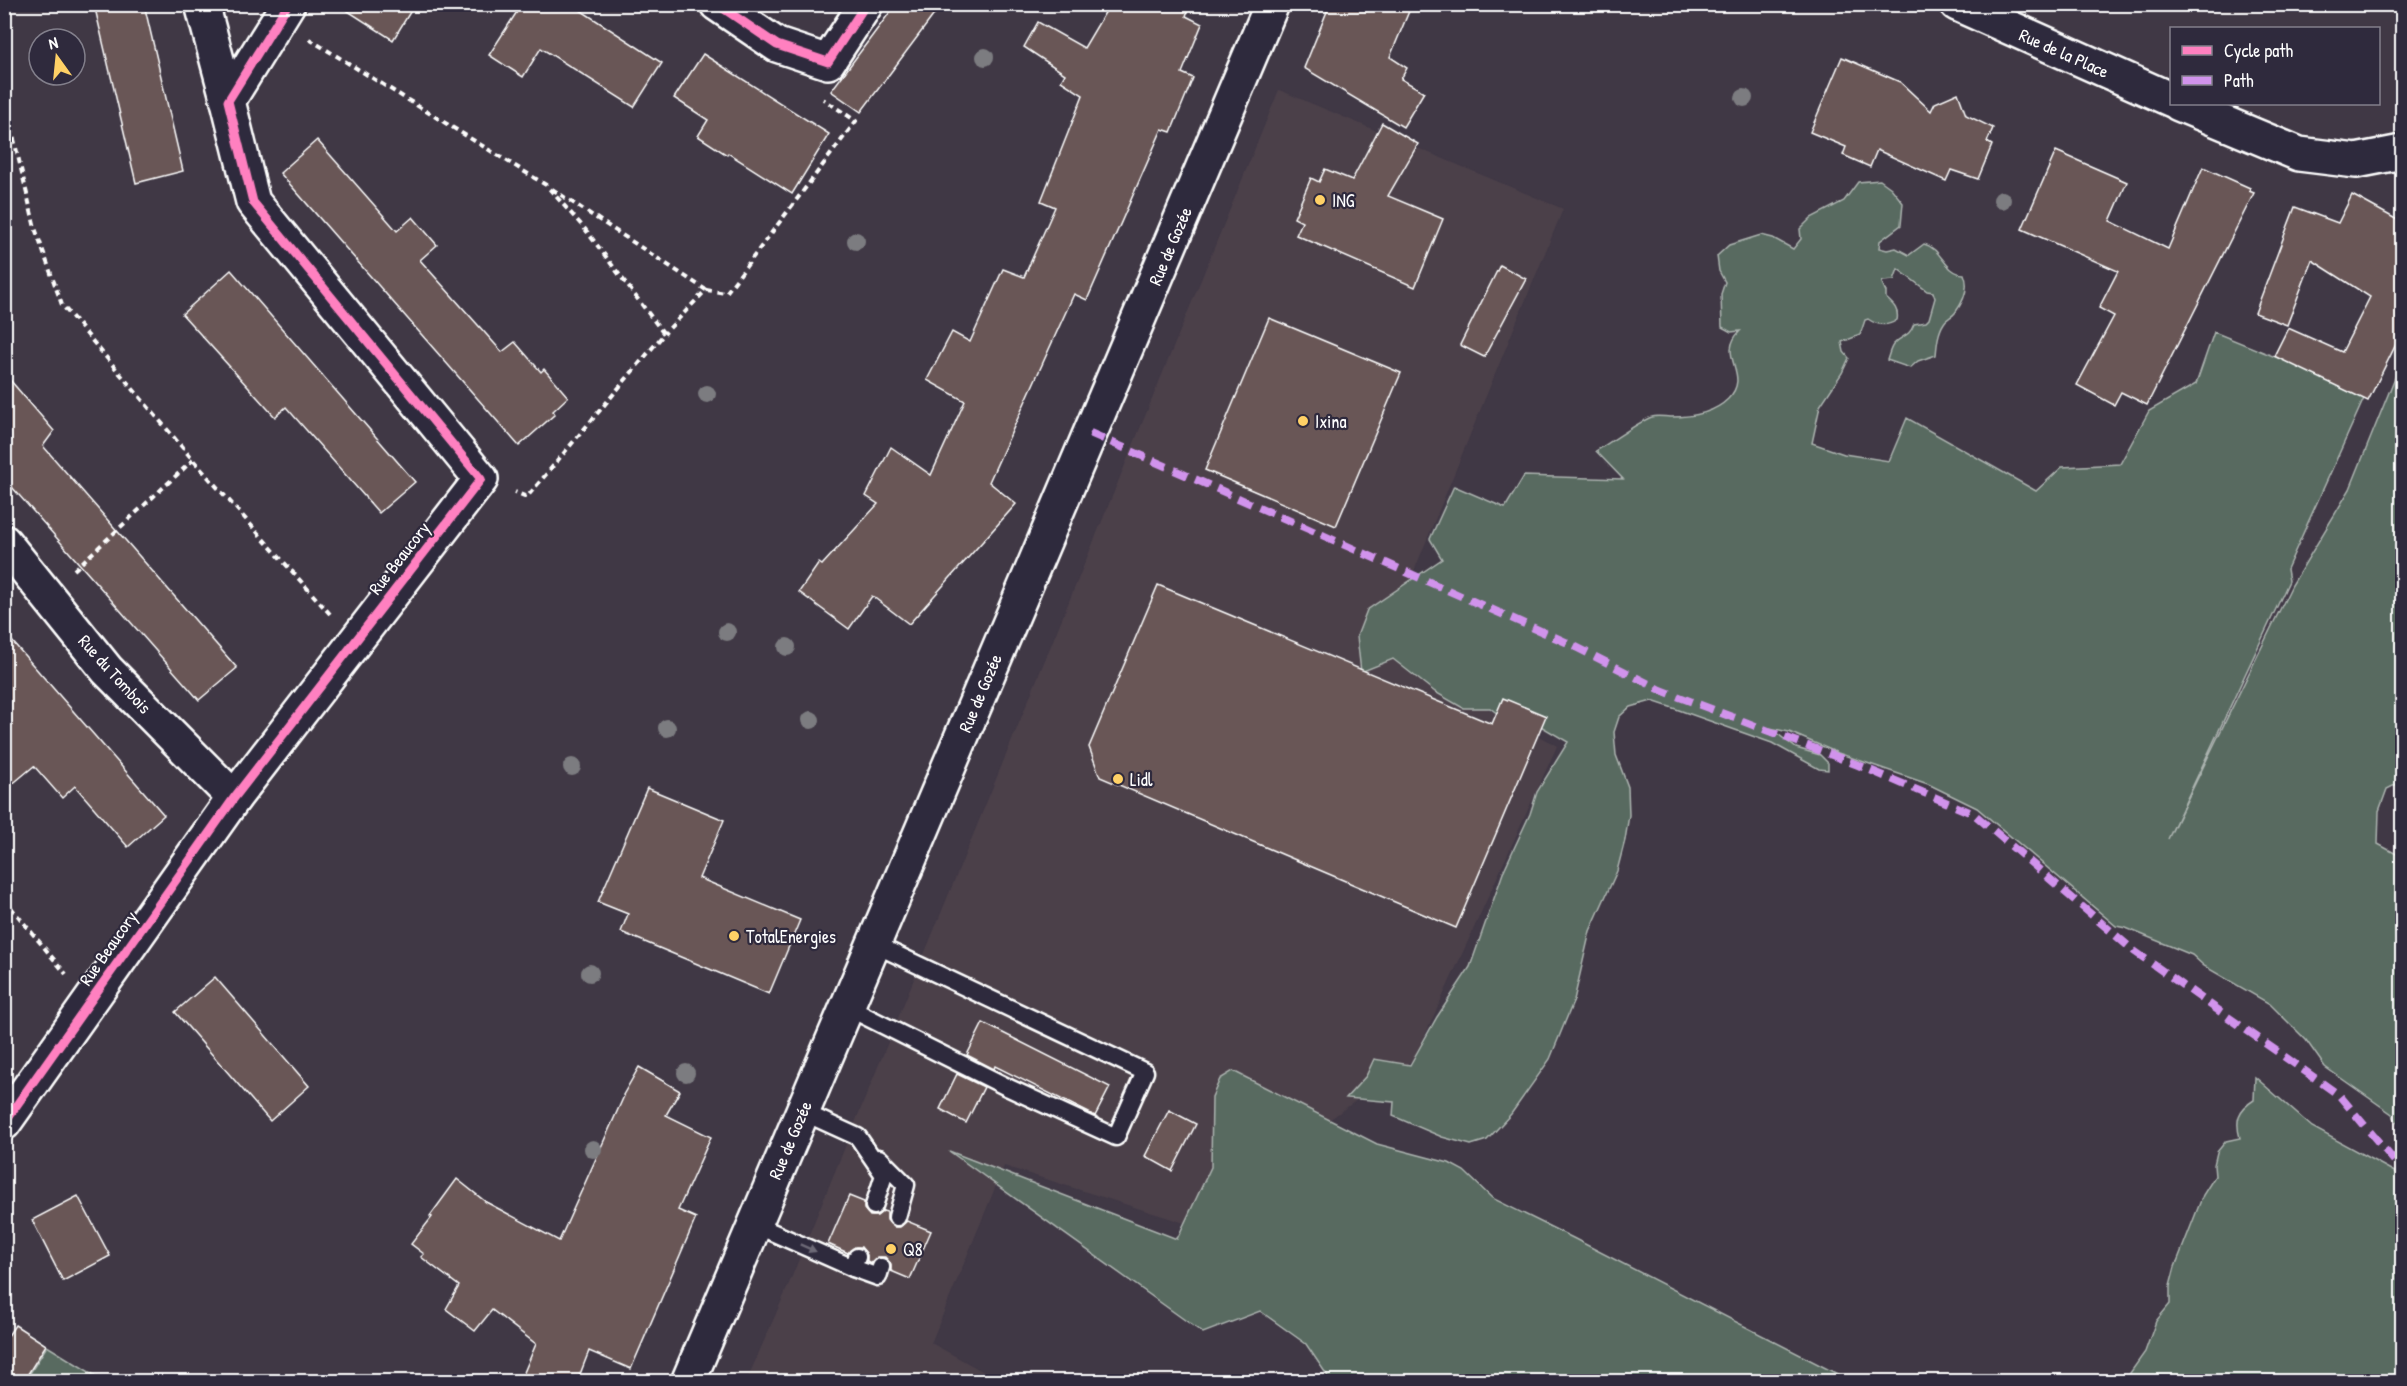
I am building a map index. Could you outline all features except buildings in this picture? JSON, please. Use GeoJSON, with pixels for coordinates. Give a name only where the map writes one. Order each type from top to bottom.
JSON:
{"type":"FeatureCollection","features":[{"type":"Feature","properties":{"kind":"street"},"geometry":{"type":"LineString","coordinates":[[202,4],[253,202],[481,479]]}},
{"type":"Feature","properties":{"kind":"street"},"geometry":{"type":"LineString","coordinates":[[717,4],[777,45],[828,62],[867,4]]}},
{"type":"Feature","properties":{"kind":"street","name":"Rue de Gozée"},"geometry":{"type":"LineString","coordinates":[[688,1382],[1272,4]]}},
{"type":"Feature","properties":{"kind":"street","name":"Rue de la Place"},"geometry":{"type":"LineString","coordinates":[[1956,4],[2170,99]]}},
{"type":"Feature","properties":{"kind":"street"},"geometry":{"type":"LineString","coordinates":[[228,101],[283,12]]}},
{"type":"Feature","properties":{"kind":"street"},"geometry":{"type":"LineString","coordinates":[[2181,105],[2300,154],[2356,161],[2403,152]]}},
{"type":"Feature","properties":{"kind":"street","name":"Rue Beaucory"},"geometry":{"type":"LineString","coordinates":[[4,1123],[234,798],[481,479]]}},
{"type":"Feature","properties":{"kind":"street","name":"Rue du Tombois"},"geometry":{"type":"LineString","coordinates":[[4,542],[107,670],[234,798]]}},
{"type":"Feature","properties":{"kind":"lane"},"geometry":{"type":"LineString","coordinates":[[847,1007],[1009,1088],[1116,1137],[1145,1071],[874,944]]}},
{"type":"Feature","properties":{"kind":"lane"},"geometry":{"type":"LineString","coordinates":[[802,1112],[858,1137],[906,1185],[897,1217]]}},
{"type":"Feature","properties":{"kind":"lane"},"geometry":{"type":"LineString","coordinates":[[858,1137],[884,1175],[874,1206]]}},
{"type":"Feature","properties":{"kind":"lane"},"geometry":{"type":"LineString","coordinates":[[754,1224],[855,1262],[878,1277],[881,1268]]}},
{"type":"Feature","properties":{"kind":"path"},"geometry":{"type":"LineString","coordinates":[[283,12],[706,290],[726,293],[856,121],[812,92],[819,59]]}},
{"type":"Feature","properties":{"kind":"path"},"geometry":{"type":"LineString","coordinates":[[4,97],[35,228],[62,305],[193,460],[354,642]]}},
{"type":"Feature","properties":{"kind":"path"},"geometry":{"type":"LineString","coordinates":[[546,185],[585,229],[664,334]]}},
{"type":"Feature","properties":{"kind":"path"},"geometry":{"type":"LineString","coordinates":[[481,479],[527,497],[664,334],[706,290]]}},
{"type":"Feature","properties":{"kind":"path"},"geometry":{"type":"LineString","coordinates":[[47,595],[193,460]]}},
{"type":"Feature","properties":{"kind":"path"},"geometry":{"type":"LineString","coordinates":[[4,899],[89,1003]]}},
{"type":"Feature","properties":{"kind":"shaded area"},"geometry":{"type":"Polygon","coordinates":[[[1279,90],[1563,209],[1381,651],[1557,746],[1414,1059],[1185,1223],[1004,1166],[931,1343],[1000,1381],[746,1382],[786,1291],[1279,90]]]}},
{"type":"Feature","properties":{"kind":"green space"},"geometry":{"type":"Polygon","coordinates":[[[1880,180],[1891,188],[1903,203],[1901,225],[1880,241],[1879,248],[1887,250],[1896,248],[1909,255],[1924,244],[1930,246],[1947,265],[1957,273],[1964,274],[1965,294],[1955,313],[1942,327],[1936,355],[1918,361],[1910,368],[1887,360],[1890,350],[1896,342],[1910,332],[1914,324],[1926,322],[1929,319],[1935,298],[1933,292],[1927,291],[1898,269],[1894,280],[1883,281],[1886,298],[1895,308],[1897,320],[1883,325],[1865,320],[1860,335],[1842,342],[1844,352],[1849,358],[1820,406],[1812,443],[1844,454],[1889,461],[1907,418],[2036,491],[2062,467],[2120,464],[2149,411],[2196,384],[2214,332],[2366,394],[2287,569],[2289,581],[2168,839],[2292,585],[2350,489],[2402,360],[2402,771],[2399,783],[2387,789],[2379,811],[2378,844],[2402,857],[2402,1130],[2392,1114],[2325,1067],[2306,1040],[2270,1004],[2204,966],[2192,955],[2116,926],[1977,808],[1928,784],[1838,753],[1789,732],[1770,728],[1796,748],[1820,755],[1828,763],[1828,770],[1819,769],[1772,743],[1652,701],[1630,707],[1619,717],[1614,732],[1616,755],[1628,787],[1629,815],[1617,871],[1590,931],[1574,1000],[1550,1059],[1511,1114],[1487,1140],[1471,1145],[1442,1137],[1393,1116],[1394,1102],[1346,1098],[1366,1076],[1374,1059],[1410,1065],[1437,1017],[1470,967],[1504,870],[1530,814],[1537,792],[1568,742],[1515,711],[1507,721],[1490,708],[1463,708],[1435,692],[1393,659],[1361,672],[1357,636],[1367,610],[1442,559],[1430,539],[1454,486],[1505,508],[1524,476],[1623,479],[1596,451],[1652,417],[1693,415],[1715,408],[1728,399],[1735,390],[1737,381],[1731,349],[1733,340],[1740,331],[1731,332],[1722,327],[1721,294],[1725,282],[1719,271],[1717,256],[1729,245],[1761,235],[1773,238],[1793,249],[1801,239],[1800,229],[1811,218],[1844,201],[1858,182],[1880,180]]]}},
{"type":"Feature","properties":{"kind":"green space"},"geometry":{"type":"Polygon","coordinates":[[[1233,1071],[1377,1144],[1449,1163],[1464,1171],[1492,1198],[1851,1381],[1331,1381],[1306,1344],[1260,1311],[1203,1333],[949,1151],[1177,1239],[1211,1167],[1212,1097],[1220,1079],[1233,1071]]]}},
{"type":"Feature","properties":{"kind":"green space"},"geometry":{"type":"Polygon","coordinates":[[[2255,1077],[2312,1127],[2402,1176],[2402,1381],[2127,1381],[2145,1352],[2156,1321],[2170,1304],[2170,1286],[2175,1267],[2203,1195],[2215,1176],[2214,1165],[2217,1152],[2226,1141],[2240,1138],[2239,1116],[2244,1108],[2254,1100],[2255,1077]]]}},
{"type":"Feature","properties":{"kind":"green space"},"geometry":{"type":"Polygon","coordinates":[[[47,1346],[104,1381],[25,1381],[47,1346]]]}},
{"type":"Feature","properties":{"kind":"marked path"},"geometry":{"type":"LineString","coordinates":[[1090,433],[1568,643],[1661,690],[1858,765],[1974,814],[2134,951],[2339,1095],[2402,1170]]}},
{"type":"Feature","properties":{"kind":"cycle path"},"geometry":{"type":"LineString","coordinates":[[4,1123],[234,798],[481,479],[253,202],[228,101],[288,4]]}},
{"type":"Feature","properties":{"kind":"cycle path"},"geometry":{"type":"LineString","coordinates":[[717,4],[777,45],[828,62],[866,4]]}},
{"type":"Feature","properties":{"kind":"place","name":"ING"},"geometry":{"type":"Point","coordinates":[1320,200]}},
{"type":"Feature","properties":{"kind":"place","name":"Ixina"},"geometry":{"type":"Point","coordinates":[1303,421]}},
{"type":"Feature","properties":{"kind":"place","name":"Lidl"},"geometry":{"type":"Point","coordinates":[1118,779]}},
{"type":"Feature","properties":{"kind":"place","name":"TotalEnergies"},"geometry":{"type":"Point","coordinates":[734,936]}},
{"type":"Feature","properties":{"kind":"place","name":"Q8"},"geometry":{"type":"Point","coordinates":[891,1249]}}]}
